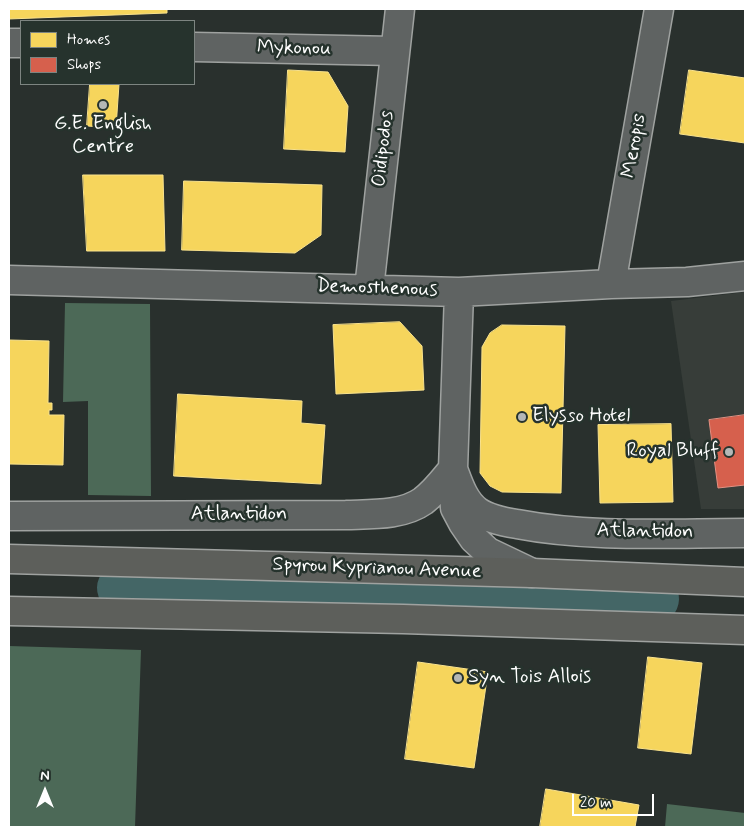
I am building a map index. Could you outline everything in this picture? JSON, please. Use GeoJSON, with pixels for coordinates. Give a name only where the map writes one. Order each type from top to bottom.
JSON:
{"type":"FeatureCollection","features":[{"type":"Feature","properties":{"kind":"main road","name":"Spyrou Kyprianou Avenue"},"geometry":{"type":"LineString","coordinates":[[9,559],[532,573],[745,582]]}},
{"type":"Feature","properties":{"kind":"main road"},"geometry":{"type":"LineString","coordinates":[[9,611],[403,619],[745,630]]}},
{"type":"Feature","properties":{"kind":"street","name":"Oidipodos"},"geometry":{"type":"LineString","coordinates":[[368,289],[400,9]]}},
{"type":"Feature","properties":{"kind":"street","name":"Meropis"},"geometry":{"type":"LineString","coordinates":[[611,284],[658,9]]}},
{"type":"Feature","properties":{"kind":"street","name":"Mykonou"},"geometry":{"type":"LineString","coordinates":[[195,47],[394,51]]}},
{"type":"Feature","properties":{"kind":"street","name":"Demosthenous"},"geometry":{"type":"LineString","coordinates":[[9,280],[459,292],[687,282],[745,276]]}},
{"type":"Feature","properties":{"kind":"street","name":"Atlantidon"},"geometry":{"type":"LineString","coordinates":[[459,292],[453,469],[455,508],[474,539],[488,552],[532,573]]}},
{"type":"Feature","properties":{"kind":"street","name":"Atlantidon"},"geometry":{"type":"LineString","coordinates":[[9,516],[329,515],[392,512],[409,508],[421,502],[434,491],[453,469]]}},
{"type":"Feature","properties":{"kind":"street","name":"Atlantidon"},"geometry":{"type":"LineString","coordinates":[[453,469],[467,502],[478,512],[490,518],[506,522],[558,531],[745,532]]}},
{"type":"Feature","properties":{"kind":"shaded area"},"geometry":{"type":"Polygon","coordinates":[[[745,292],[745,509],[701,509],[671,301],[745,292]]]}},
{"type":"Feature","properties":{"kind":"green space"},"geometry":{"type":"Polygon","coordinates":[[[65,303],[150,304],[151,496],[88,495],[88,401],[63,402],[65,303]]]}},
{"type":"Feature","properties":{"kind":"green space"},"geometry":{"type":"Polygon","coordinates":[[[9,646],[141,650],[135,827],[9,827],[9,646]]]}},
{"type":"Feature","properties":{"kind":"green space"},"geometry":{"type":"Polygon","coordinates":[[[667,804],[745,813],[745,827],[665,827],[667,804]]]}},
{"type":"Feature","properties":{"kind":"building: Homes"},"geometry":{"type":"Polygon","coordinates":[[[9,9],[167,9],[167,13],[9,19],[9,9]]]}},
{"type":"Feature","properties":{"kind":"building: Homes"},"geometry":{"type":"Polygon","coordinates":[[[288,70],[328,72],[348,106],[345,152],[284,149],[288,70]]]}},
{"type":"Feature","properties":{"kind":"building: Homes"},"geometry":{"type":"Polygon","coordinates":[[[689,70],[745,78],[745,143],[680,134],[689,70]]]}},
{"type":"Feature","properties":{"kind":"building: Homes","name":"G.E. English Centre"},"geometry":{"type":"Polygon","coordinates":[[[90,85],[119,85],[116,128],[87,126],[90,85]]]}},
{"type":"Feature","properties":{"kind":"building: Homes"},"geometry":{"type":"Polygon","coordinates":[[[83,175],[163,175],[165,251],[87,251],[83,175]]]}},
{"type":"Feature","properties":{"kind":"building: Homes"},"geometry":{"type":"Polygon","coordinates":[[[184,181],[322,185],[321,235],[295,253],[182,250],[184,181]]]}},
{"type":"Feature","properties":{"kind":"building: Homes"},"geometry":{"type":"Polygon","coordinates":[[[400,322],[422,346],[424,390],[336,394],[333,325],[400,322]]]}},
{"type":"Feature","properties":{"kind":"building: Homes","name":"Elysso Hotel"},"geometry":{"type":"Polygon","coordinates":[[[502,325],[565,326],[561,493],[502,492],[490,486],[480,473],[482,347],[490,333],[502,325]]]}},
{"type":"Feature","properties":{"kind":"building: Homes"},"geometry":{"type":"Polygon","coordinates":[[[9,340],[49,341],[48,403],[52,403],[52,410],[49,410],[49,415],[64,415],[63,465],[9,464],[9,340]]]}},
{"type":"Feature","properties":{"kind":"building: Homes"},"geometry":{"type":"Polygon","coordinates":[[[178,394],[302,401],[301,423],[325,425],[321,484],[174,476],[178,394]]]}},
{"type":"Feature","properties":{"kind":"building: Homes"},"geometry":{"type":"Polygon","coordinates":[[[671,424],[673,502],[600,503],[598,425],[671,424]]]}},
{"type":"Feature","properties":{"kind":"building: Homes"},"geometry":{"type":"Polygon","coordinates":[[[648,657],[702,663],[691,754],[638,748],[648,657]]]}},
{"type":"Feature","properties":{"kind":"building: Homes"},"geometry":{"type":"Polygon","coordinates":[[[418,662],[488,672],[474,768],[405,759],[418,662]]]}},
{"type":"Feature","properties":{"kind":"building: Homes"},"geometry":{"type":"Polygon","coordinates":[[[546,789],[639,805],[635,827],[540,827],[546,789]]]}},
{"type":"Feature","properties":{"kind":"building: Shops","name":"Royal Bluff"},"geometry":{"type":"Polygon","coordinates":[[[745,415],[745,485],[718,488],[709,420],[745,415]]]}},
{"type":"Feature","properties":{"kind":"waterway"},"geometry":{"type":"LineString","coordinates":[[122,588],[654,599]]}},
{"type":"Feature","properties":{"kind":"place","name":"G.E. English Centre"},"geometry":{"type":"Point","coordinates":[103,105]}},
{"type":"Feature","properties":{"kind":"place","name":"Elysso Hotel"},"geometry":{"type":"Point","coordinates":[522,417]}},
{"type":"Feature","properties":{"kind":"place","name":"Royal Bluff"},"geometry":{"type":"Point","coordinates":[729,452]}},
{"type":"Feature","properties":{"kind":"place","name":"Syn Tois Allois"},"geometry":{"type":"Point","coordinates":[458,678]}}]}
